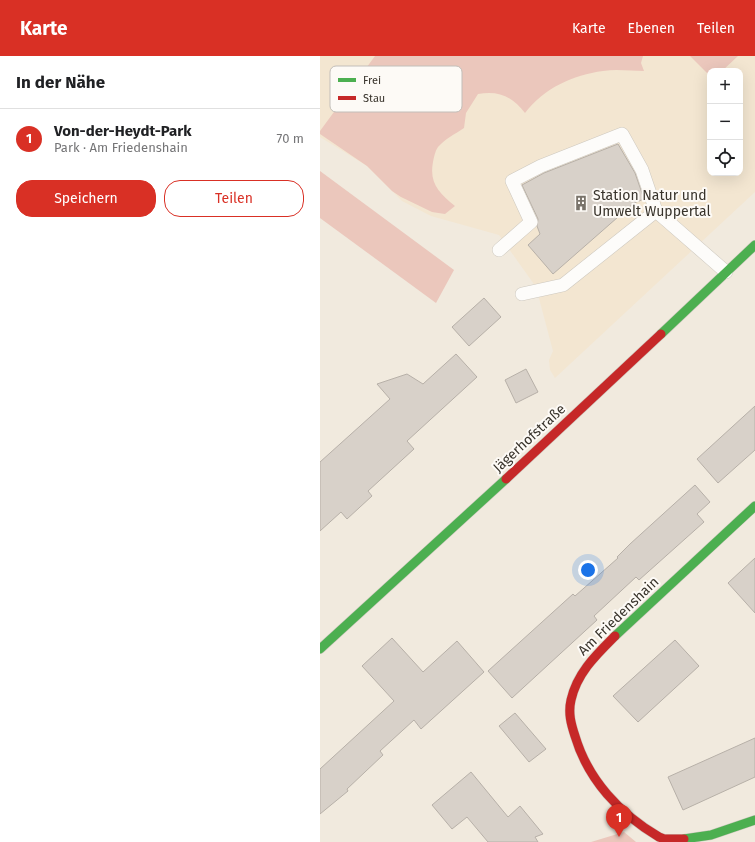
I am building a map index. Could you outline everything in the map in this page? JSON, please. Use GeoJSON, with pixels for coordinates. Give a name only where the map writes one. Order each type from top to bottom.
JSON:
{"type":"FeatureCollection","features":[{"type":"Feature","properties":{"kind":"main road","name":"Jägerhofstraße"},"geometry":{"type":"LineString","coordinates":[[320,649],[561,428],[755,245]]}},
{"type":"Feature","properties":{"kind":"main road","name":"Am Friedenshain"},"geometry":{"type":"LineString","coordinates":[[755,506],[590,660],[574,688],[569,713],[577,749],[593,778],[611,800],[634,821],[659,837],[666,840],[689,841],[716,835],[755,820]]}},
{"type":"Feature","properties":{"kind":"lane"},"geometry":{"type":"LineString","coordinates":[[499,250],[531,222],[512,181],[541,166],[622,134],[642,170],[656,211],[726,272]]}},
{"type":"Feature","properties":{"kind":"lane"},"geometry":{"type":"LineString","coordinates":[[522,294],[563,285],[656,211]]}},
{"type":"Feature","properties":{"kind":"shaded area"},"geometry":{"type":"Polygon","coordinates":[[[320,56],[755,56],[755,192],[555,378],[550,370],[549,360],[553,351],[536,287],[499,235],[431,216],[402,201],[367,166],[320,137],[320,56]]]}},
{"type":"Feature","properties":{"kind":"shaded area"},"geometry":{"type":"Polygon","coordinates":[[[375,56],[643,56],[641,63],[644,71],[608,70],[570,79],[541,96],[525,113],[516,103],[505,96],[493,93],[478,94],[466,113],[464,128],[441,144],[435,154],[432,169],[434,182],[444,197],[455,206],[445,214],[432,212],[401,197],[392,191],[367,166],[320,134],[320,131],[334,112],[462,112],[462,66],[368,66],[375,56]]]}},
{"type":"Feature","properties":{"kind":"shaded area"},"geometry":{"type":"Polygon","coordinates":[[[690,56],[738,56],[725,68],[707,68],[707,73],[690,56]]]}},
{"type":"Feature","properties":{"kind":"shaded area"},"geometry":{"type":"Polygon","coordinates":[[[320,171],[454,270],[436,303],[320,218],[320,171]]]}},
{"type":"Feature","properties":{"kind":"shaded area"},"geometry":{"type":"Polygon","coordinates":[[[624,832],[636,842],[591,842],[624,832]]]}},
{"type":"Feature","properties":{"kind":"building","name":"Station Natur und Umwelt Wuppertal"},"geometry":{"type":"Polygon","coordinates":[[[618,144],[635,173],[644,199],[634,203],[553,274],[528,245],[540,234],[537,226],[538,219],[522,185],[544,173],[618,144]]]}},
{"type":"Feature","properties":{"kind":"building"},"geometry":{"type":"Polygon","coordinates":[[[484,298],[501,317],[469,346],[452,327],[484,298]]]}},
{"type":"Feature","properties":{"kind":"building"},"geometry":{"type":"Polygon","coordinates":[[[456,354],[477,377],[407,441],[414,449],[368,491],[372,496],[347,519],[341,512],[320,531],[320,462],[390,399],[377,384],[407,374],[423,384],[456,354]]]}},
{"type":"Feature","properties":{"kind":"building"},"geometry":{"type":"Polygon","coordinates":[[[526,369],[538,392],[516,403],[505,380],[526,369]]]}},
{"type":"Feature","properties":{"kind":"building"},"geometry":{"type":"Polygon","coordinates":[[[755,406],[755,450],[718,483],[697,459],[755,406]]]}},
{"type":"Feature","properties":{"kind":"building"},"geometry":{"type":"Polygon","coordinates":[[[695,485],[710,502],[697,514],[704,522],[639,580],[636,577],[594,616],[597,620],[512,698],[488,671],[573,594],[575,596],[618,558],[617,557],[630,544],[695,485]]]}},
{"type":"Feature","properties":{"kind":"building"},"geometry":{"type":"Polygon","coordinates":[[[755,558],[755,613],[728,583],[755,558]]]}},
{"type":"Feature","properties":{"kind":"building"},"geometry":{"type":"Polygon","coordinates":[[[392,638],[423,672],[457,641],[484,672],[421,729],[414,720],[380,751],[383,755],[347,789],[348,791],[320,814],[320,769],[394,701],[362,666],[392,638]]]}},
{"type":"Feature","properties":{"kind":"building"},"geometry":{"type":"Polygon","coordinates":[[[675,640],[699,666],[638,722],[613,696],[675,640]]]}},
{"type":"Feature","properties":{"kind":"building"},"geometry":{"type":"Polygon","coordinates":[[[515,713],[546,749],[529,762],[499,726],[515,713]]]}},
{"type":"Feature","properties":{"kind":"building"},"geometry":{"type":"Polygon","coordinates":[[[755,738],[755,777],[683,810],[668,777],[755,738]]]}},
{"type":"Feature","properties":{"kind":"building"},"geometry":{"type":"Polygon","coordinates":[[[471,772],[508,817],[520,806],[543,834],[535,837],[538,842],[488,842],[467,817],[452,829],[432,805],[471,772]]]}},
{"type":"Feature","properties":{"kind":"traffic: fast"},"geometry":{"type":"LineString","coordinates":[[661,334],[755,245]]}},
{"type":"Feature","properties":{"kind":"traffic: fast"},"geometry":{"type":"LineString","coordinates":[[320,649],[506,479]]}},
{"type":"Feature","properties":{"kind":"traffic: fast"},"geometry":{"type":"LineString","coordinates":[[615,636],[755,506]]}},
{"type":"Feature","properties":{"kind":"traffic: fast"},"geometry":{"type":"LineString","coordinates":[[684,839],[711,835],[755,820]]}},
{"type":"Feature","properties":{"kind":"traffic: jam"},"geometry":{"type":"LineString","coordinates":[[506,479],[661,334]]}},
{"type":"Feature","properties":{"kind":"traffic: jam"},"geometry":{"type":"LineString","coordinates":[[615,636],[588,665],[574,690],[570,705],[570,714],[575,736],[588,767],[607,794],[619,807],[631,818],[659,837],[664,839],[684,839]]}},
{"type":"Feature","properties":{"kind":"place","name":"Station Natur und Umwelt Wuppertal"},"geometry":{"type":"Point","coordinates":[581,203]}},
{"type":"Feature","properties":{"kind":"place","name":"Von-der-Heydt-Park"},"geometry":{"type":"Point","coordinates":[619,837]}}]}
